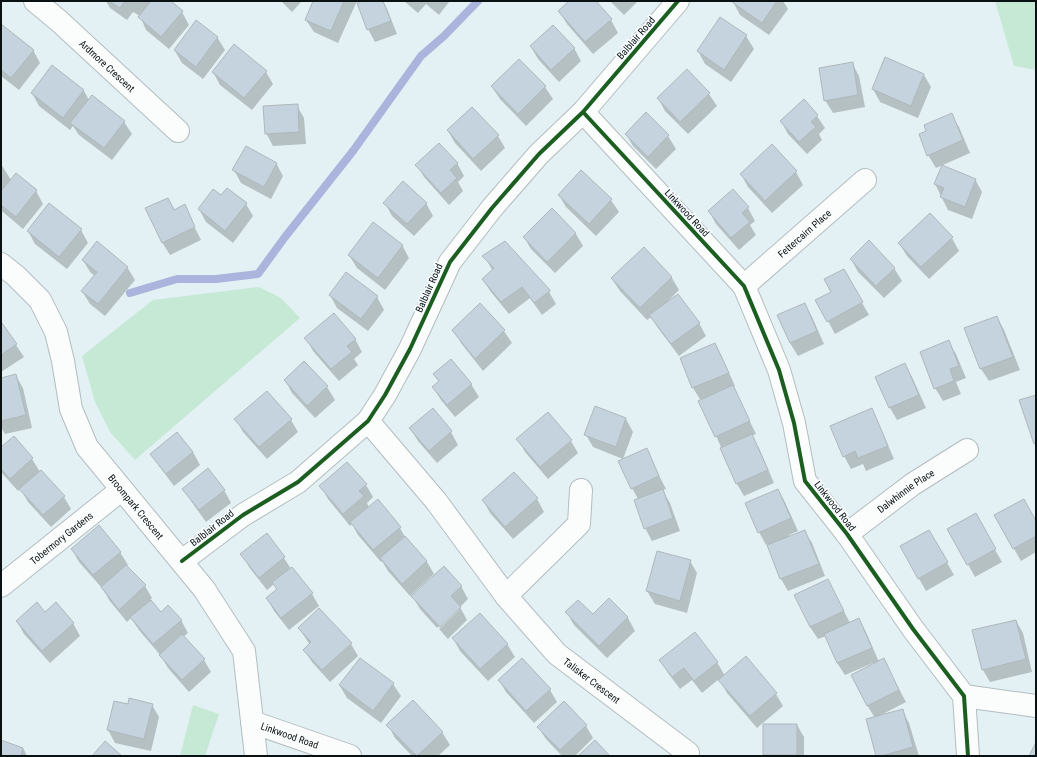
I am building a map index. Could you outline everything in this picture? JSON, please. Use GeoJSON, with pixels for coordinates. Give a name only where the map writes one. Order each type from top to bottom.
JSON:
{"type":"FeatureCollection","features":[{"type":"Feature","properties":{"kind":"street","name":"Ardmore Crescent"},"geometry":{"type":"LineString","coordinates":[[35,1],[59,21],[178,131]]}},
{"type":"Feature","properties":{"kind":"street","name":"Balblair Road"},"geometry":{"type":"LineString","coordinates":[[182,561],[243,515],[298,482],[368,421],[385,395],[410,349],[450,262],[492,208],[539,154],[583,112],[678,1]]}},
{"type":"Feature","properties":{"kind":"street","name":"Linkwood Road"},"geometry":{"type":"LineString","coordinates":[[583,112],[744,286],[779,370],[794,423],[805,481],[847,534],[913,629],[964,696]]}},
{"type":"Feature","properties":{"kind":"street","name":"Fettercairn Place"},"geometry":{"type":"LineString","coordinates":[[744,286],[865,180]]}},
{"type":"Feature","properties":{"kind":"street","name":"Broompark Crescent"},"geometry":{"type":"LineString","coordinates":[[1,264],[16,276],[40,300],[56,332],[63,361],[70,409],[86,447],[204,588],[244,651],[256,756]]}},
{"type":"Feature","properties":{"kind":"street","name":"Talisker Crescent"},"geometry":{"type":"LineString","coordinates":[[368,421],[436,501],[506,596],[558,654],[688,753]]}},
{"type":"Feature","properties":{"kind":"street","name":"Dalwhinnie Place"},"geometry":{"type":"LineString","coordinates":[[847,534],[913,484],[967,450]]}},
{"type":"Feature","properties":{"kind":"street","name":"Tobermory Gardens"},"geometry":{"type":"LineString","coordinates":[[1,586],[121,490]]}},
{"type":"Feature","properties":{"kind":"street"},"geometry":{"type":"LineString","coordinates":[[506,596],[579,524],[581,490]]}},
{"type":"Feature","properties":{"kind":"street"},"geometry":{"type":"LineString","coordinates":[[968,756],[964,696],[1036,706]]}},
{"type":"Feature","properties":{"kind":"street","name":"Linkwood Road"},"geometry":{"type":"LineString","coordinates":[[252,722],[350,756]]}},
{"type":"Feature","properties":{"kind":"green space"},"geometry":{"type":"Polygon","coordinates":[[[995,1],[1036,1],[1036,70],[1014,66],[995,1]]]}},
{"type":"Feature","properties":{"kind":"green space"},"geometry":{"type":"Polygon","coordinates":[[[259,287],[281,298],[300,318],[135,460],[110,432],[95,402],[82,356],[153,300],[259,287]]]}},
{"type":"Feature","properties":{"kind":"green space"},"geometry":{"type":"Polygon","coordinates":[[[193,705],[219,714],[205,756],[180,756],[193,705]]]}},
{"type":"Feature","properties":{"kind":"building"},"geometry":{"type":"Polygon","coordinates":[[[109,1],[125,1],[120,8],[109,1]]]}},
{"type":"Feature","properties":{"kind":"building"},"geometry":{"type":"Polygon","coordinates":[[[151,1],[171,1],[183,11],[161,37],[138,17],[151,1]]]}},
{"type":"Feature","properties":{"kind":"building"},"geometry":{"type":"Polygon","coordinates":[[[313,1],[344,1],[331,31],[305,20],[313,1]]]}},
{"type":"Feature","properties":{"kind":"building"},"geometry":{"type":"Polygon","coordinates":[[[363,1],[383,1],[391,21],[367,30],[357,3],[363,1]]]}},
{"type":"Feature","properties":{"kind":"building"},"geometry":{"type":"Polygon","coordinates":[[[569,1],[596,1],[612,19],[585,42],[558,11],[569,1]]]}},
{"type":"Feature","properties":{"kind":"building"},"geometry":{"type":"Polygon","coordinates":[[[732,1],[777,1],[762,23],[732,1]]]}},
{"type":"Feature","properties":{"kind":"building"},"geometry":{"type":"Polygon","coordinates":[[[720,17],[747,35],[724,70],[697,51],[720,17]]]}},
{"type":"Feature","properties":{"kind":"building"},"geometry":{"type":"Polygon","coordinates":[[[196,20],[218,37],[196,67],[174,50],[196,20]]]}},
{"type":"Feature","properties":{"kind":"building"},"geometry":{"type":"Polygon","coordinates":[[[1,24],[34,50],[11,78],[1,70],[1,24]]]}},
{"type":"Feature","properties":{"kind":"building"},"geometry":{"type":"Polygon","coordinates":[[[553,25],[575,48],[551,70],[530,46],[553,25]]]}},
{"type":"Feature","properties":{"kind":"building"},"geometry":{"type":"Polygon","coordinates":[[[234,44],[267,71],[244,98],[212,72],[234,44]]]}},
{"type":"Feature","properties":{"kind":"building"},"geometry":{"type":"Polygon","coordinates":[[[885,57],[924,74],[911,106],[872,89],[885,57]]]}},
{"type":"Feature","properties":{"kind":"building"},"geometry":{"type":"Polygon","coordinates":[[[519,59],[546,86],[518,114],[491,86],[519,59]]]}},
{"type":"Feature","properties":{"kind":"building"},"geometry":{"type":"Polygon","coordinates":[[[853,62],[858,95],[824,101],[819,68],[853,62]]]}},
{"type":"Feature","properties":{"kind":"building"},"geometry":{"type":"Polygon","coordinates":[[[52,65],[84,90],[63,118],[31,93],[52,65]]]}},
{"type":"Feature","properties":{"kind":"building"},"geometry":{"type":"Polygon","coordinates":[[[687,69],[710,93],[680,122],[657,98],[687,69]]]}},
{"type":"Feature","properties":{"kind":"building"},"geometry":{"type":"Polygon","coordinates":[[[92,95],[125,121],[104,148],[70,123],[92,95]]]}},
{"type":"Feature","properties":{"kind":"building"},"geometry":{"type":"Polygon","coordinates":[[[804,99],[818,115],[811,122],[816,127],[799,142],[780,121],[804,99]]]}},
{"type":"Feature","properties":{"kind":"building"},"geometry":{"type":"Polygon","coordinates":[[[298,104],[299,132],[265,134],[263,106],[298,104]]]}},
{"type":"Feature","properties":{"kind":"building"},"geometry":{"type":"Polygon","coordinates":[[[472,107],[499,135],[473,159],[447,130],[472,107]]]}},
{"type":"Feature","properties":{"kind":"building"},"geometry":{"type":"Polygon","coordinates":[[[646,112],[669,135],[648,157],[625,134],[646,112]]]}},
{"type":"Feature","properties":{"kind":"building"},"geometry":{"type":"Polygon","coordinates":[[[952,113],[963,140],[927,156],[919,134],[926,131],[924,125],[952,113]]]}},
{"type":"Feature","properties":{"kind":"building"},"geometry":{"type":"Polygon","coordinates":[[[439,143],[458,163],[450,170],[457,178],[441,193],[415,165],[439,143]]]}},
{"type":"Feature","properties":{"kind":"building"},"geometry":{"type":"Polygon","coordinates":[[[772,144],[797,171],[765,201],[740,174],[772,144]]]}},
{"type":"Feature","properties":{"kind":"building"},"geometry":{"type":"Polygon","coordinates":[[[246,146],[277,163],[264,187],[232,170],[246,146]]]}},
{"type":"Feature","properties":{"kind":"building"},"geometry":{"type":"Polygon","coordinates":[[[942,165],[976,179],[965,207],[940,197],[944,188],[934,184],[942,165]]]}},
{"type":"Feature","properties":{"kind":"building"},"geometry":{"type":"Polygon","coordinates":[[[581,170],[612,199],[589,224],[558,195],[581,170]]]}},
{"type":"Feature","properties":{"kind":"building"},"geometry":{"type":"Polygon","coordinates":[[[16,173],[37,190],[16,217],[1,205],[1,191],[16,173]]]}},
{"type":"Feature","properties":{"kind":"building"},"geometry":{"type":"Polygon","coordinates":[[[403,181],[427,203],[407,224],[383,203],[403,181]]]}},
{"type":"Feature","properties":{"kind":"building"},"geometry":{"type":"Polygon","coordinates":[[[227,188],[247,203],[225,231],[198,209],[213,189],[221,195],[227,188]]]}},
{"type":"Feature","properties":{"kind":"building"},"geometry":{"type":"Polygon","coordinates":[[[733,189],[749,207],[742,213],[750,222],[731,238],[708,211],[733,189]]]}},
{"type":"Feature","properties":{"kind":"building"},"geometry":{"type":"Polygon","coordinates":[[[168,198],[174,210],[185,204],[195,227],[162,243],[145,208],[168,198]]]}},
{"type":"Feature","properties":{"kind":"building"},"geometry":{"type":"Polygon","coordinates":[[[49,203],[82,229],[59,257],[27,231],[49,203]]]}},
{"type":"Feature","properties":{"kind":"building"},"geometry":{"type":"Polygon","coordinates":[[[552,208],[576,233],[547,262],[523,237],[552,208]]]}},
{"type":"Feature","properties":{"kind":"building"},"geometry":{"type":"Polygon","coordinates":[[[930,213],[953,237],[921,267],[898,243],[930,213]]]}},
{"type":"Feature","properties":{"kind":"building"},"geometry":{"type":"Polygon","coordinates":[[[373,222],[403,245],[378,278],[348,255],[373,222]]]}},
{"type":"Feature","properties":{"kind":"building"},"geometry":{"type":"Polygon","coordinates":[[[869,240],[895,268],[876,286],[850,259],[869,240]]]}},
{"type":"Feature","properties":{"kind":"building"},"geometry":{"type":"Polygon","coordinates":[[[97,241],[128,267],[98,304],[81,291],[97,272],[82,260],[97,241]]]}},
{"type":"Feature","properties":{"kind":"building"},"geometry":{"type":"Polygon","coordinates":[[[505,241],[550,290],[534,303],[522,287],[501,302],[482,279],[494,268],[482,256],[505,241]]]}},
{"type":"Feature","properties":{"kind":"building"},"geometry":{"type":"Polygon","coordinates":[[[644,247],[672,277],[640,308],[611,278],[644,247]]]}},
{"type":"Feature","properties":{"kind":"building"},"geometry":{"type":"Polygon","coordinates":[[[844,269],[863,302],[827,322],[815,300],[831,292],[824,279],[844,269]]]}},
{"type":"Feature","properties":{"kind":"building"},"geometry":{"type":"Polygon","coordinates":[[[346,272],[378,296],[361,319],[329,295],[346,272]]]}},
{"type":"Feature","properties":{"kind":"building"},"geometry":{"type":"Polygon","coordinates":[[[678,294],[700,323],[671,344],[649,315],[678,294]]]}},
{"type":"Feature","properties":{"kind":"building"},"geometry":{"type":"Polygon","coordinates":[[[480,303],[505,330],[475,359],[452,330],[480,303]]]}},
{"type":"Feature","properties":{"kind":"building"},"geometry":{"type":"Polygon","coordinates":[[[805,303],[817,331],[790,343],[777,315],[805,303]]]}},
{"type":"Feature","properties":{"kind":"building"},"geometry":{"type":"Polygon","coordinates":[[[334,313],[356,339],[347,346],[352,352],[331,369],[304,338],[334,313]]]}},
{"type":"Feature","properties":{"kind":"building"},"geometry":{"type":"Polygon","coordinates":[[[997,316],[1013,357],[980,369],[964,328],[997,316]]]}},
{"type":"Feature","properties":{"kind":"building"},"geometry":{"type":"Polygon","coordinates":[[[2,323],[17,344],[1,355],[1,324],[2,323]]]}},
{"type":"Feature","properties":{"kind":"building"},"geometry":{"type":"Polygon","coordinates":[[[949,340],[959,366],[950,369],[954,381],[934,389],[920,352],[949,340]]]}},
{"type":"Feature","properties":{"kind":"building"},"geometry":{"type":"Polygon","coordinates":[[[715,343],[729,373],[692,388],[680,358],[715,343]]]}},
{"type":"Feature","properties":{"kind":"building"},"geometry":{"type":"Polygon","coordinates":[[[451,359],[472,384],[447,405],[432,387],[439,381],[433,374],[451,359]]]}},
{"type":"Feature","properties":{"kind":"building"},"geometry":{"type":"Polygon","coordinates":[[[304,361],[328,386],[307,406],[284,380],[304,361]]]}},
{"type":"Feature","properties":{"kind":"building"},"geometry":{"type":"Polygon","coordinates":[[[905,363],[919,395],[889,408],[875,377],[905,363]]]}},
{"type":"Feature","properties":{"kind":"building"},"geometry":{"type":"Polygon","coordinates":[[[16,374],[26,415],[1,421],[1,378],[16,374]]]}},
{"type":"Feature","properties":{"kind":"building"},"geometry":{"type":"Polygon","coordinates":[[[733,385],[750,421],[715,437],[698,401],[733,385]]]}},
{"type":"Feature","properties":{"kind":"building"},"geometry":{"type":"Polygon","coordinates":[[[267,391],[292,419],[259,447],[234,419],[267,391]]]}},
{"type":"Feature","properties":{"kind":"building"},"geometry":{"type":"Polygon","coordinates":[[[1036,395],[1036,443],[1034,444],[1019,400],[1036,395]]]}},
{"type":"Feature","properties":{"kind":"building"},"geometry":{"type":"Polygon","coordinates":[[[595,406],[626,418],[616,447],[584,435],[595,406]]]}},
{"type":"Feature","properties":{"kind":"building"},"geometry":{"type":"Polygon","coordinates":[[[433,408],[452,431],[429,451],[409,428],[433,408]]]}},
{"type":"Feature","properties":{"kind":"building"},"geometry":{"type":"Polygon","coordinates":[[[872,408],[888,446],[858,458],[855,451],[843,457],[830,426],[872,408]]]}},
{"type":"Feature","properties":{"kind":"building"},"geometry":{"type":"Polygon","coordinates":[[[548,412],[572,440],[540,467],[516,439],[548,412]]]}},
{"type":"Feature","properties":{"kind":"building"},"geometry":{"type":"Polygon","coordinates":[[[177,432],[193,452],[166,474],[150,454],[177,432]]]}},
{"type":"Feature","properties":{"kind":"building"},"geometry":{"type":"Polygon","coordinates":[[[752,434],[768,470],[736,484],[720,448],[752,434]]]}},
{"type":"Feature","properties":{"kind":"building"},"geometry":{"type":"Polygon","coordinates":[[[14,436],[33,458],[10,479],[1,469],[1,447],[14,436]]]}},
{"type":"Feature","properties":{"kind":"building"},"geometry":{"type":"Polygon","coordinates":[[[647,448],[659,476],[631,489],[618,461],[647,448]]]}},
{"type":"Feature","properties":{"kind":"building"},"geometry":{"type":"Polygon","coordinates":[[[347,462],[367,484],[359,491],[364,496],[343,514],[319,486],[347,462]]]}},
{"type":"Feature","properties":{"kind":"building"},"geometry":{"type":"Polygon","coordinates":[[[208,468],[225,490],[199,510],[182,489],[208,468]]]}},
{"type":"Feature","properties":{"kind":"building"},"geometry":{"type":"Polygon","coordinates":[[[41,470],[65,496],[43,515],[19,489],[41,470]]]}},
{"type":"Feature","properties":{"kind":"building"},"geometry":{"type":"Polygon","coordinates":[[[514,472],[538,498],[505,527],[482,500],[514,472]]]}},
{"type":"Feature","properties":{"kind":"building"},"geometry":{"type":"Polygon","coordinates":[[[663,489],[673,518],[644,529],[634,500],[663,489]]]}},
{"type":"Feature","properties":{"kind":"building"},"geometry":{"type":"Polygon","coordinates":[[[778,489],[791,518],[758,533],[745,503],[778,489]]]}},
{"type":"Feature","properties":{"kind":"building"},"geometry":{"type":"Polygon","coordinates":[[[378,499],[401,527],[373,550],[350,522],[378,499]]]}},
{"type":"Feature","properties":{"kind":"building"},"geometry":{"type":"Polygon","coordinates":[[[1024,499],[1036,521],[1036,536],[1013,549],[994,515],[1024,499]]]}},
{"type":"Feature","properties":{"kind":"building"},"geometry":{"type":"Polygon","coordinates":[[[976,513],[996,549],[967,565],[947,529],[976,513]]]}},
{"type":"Feature","properties":{"kind":"building"},"geometry":{"type":"Polygon","coordinates":[[[99,525],[121,552],[93,575],[71,549],[99,525]]]}},
{"type":"Feature","properties":{"kind":"building"},"geometry":{"type":"Polygon","coordinates":[[[805,530],[819,564],[780,579],[767,545],[805,530]]]}},
{"type":"Feature","properties":{"kind":"building"},"geometry":{"type":"Polygon","coordinates":[[[929,530],[948,562],[918,579],[900,546],[929,530]]]}},
{"type":"Feature","properties":{"kind":"building"},"geometry":{"type":"Polygon","coordinates":[[[267,533],[285,557],[259,578],[240,554],[267,533]]]}},
{"type":"Feature","properties":{"kind":"building"},"geometry":{"type":"Polygon","coordinates":[[[405,536],[427,561],[402,584],[380,558],[405,536]]]}},
{"type":"Feature","properties":{"kind":"building"},"geometry":{"type":"Polygon","coordinates":[[[657,551],[691,560],[680,601],[646,591],[657,551]]]}},
{"type":"Feature","properties":{"kind":"building"},"geometry":{"type":"Polygon","coordinates":[[[126,565],[146,585],[119,610],[101,587],[126,565]]]}},
{"type":"Feature","properties":{"kind":"building"},"geometry":{"type":"Polygon","coordinates":[[[444,566],[462,586],[451,596],[461,607],[440,627],[411,596],[444,566]]]}},
{"type":"Feature","properties":{"kind":"building"},"geometry":{"type":"Polygon","coordinates":[[[292,567],[313,593],[281,618],[266,598],[277,589],[272,582],[292,567]]]}},
{"type":"Feature","properties":{"kind":"building"},"geometry":{"type":"Polygon","coordinates":[[[828,579],[844,611],[810,627],[794,595],[828,579]]]}},
{"type":"Feature","properties":{"kind":"building"},"geometry":{"type":"Polygon","coordinates":[[[609,598],[628,617],[599,646],[565,612],[578,600],[593,614],[609,598]]]}},
{"type":"Feature","properties":{"kind":"building"},"geometry":{"type":"Polygon","coordinates":[[[151,600],[161,612],[168,605],[182,620],[153,644],[130,617],[151,600]]]}},
{"type":"Feature","properties":{"kind":"building"},"geometry":{"type":"Polygon","coordinates":[[[37,602],[45,612],[56,602],[74,623],[42,651],[16,621],[37,602]]]}},
{"type":"Feature","properties":{"kind":"building"},"geometry":{"type":"Polygon","coordinates":[[[319,608],[352,643],[322,670],[303,650],[311,642],[298,628],[319,608]]]}},
{"type":"Feature","properties":{"kind":"building"},"geometry":{"type":"Polygon","coordinates":[[[480,613],[508,644],[480,669],[452,638],[480,613]]]}},
{"type":"Feature","properties":{"kind":"building"},"geometry":{"type":"Polygon","coordinates":[[[859,618],[872,648],[837,663],[824,634],[859,618]]]}},
{"type":"Feature","properties":{"kind":"building"},"geometry":{"type":"Polygon","coordinates":[[[1016,620],[1026,659],[982,670],[972,630],[1016,620]]]}},
{"type":"Feature","properties":{"kind":"building"},"geometry":{"type":"Polygon","coordinates":[[[695,632],[718,662],[694,681],[684,668],[672,677],[659,660],[695,632]]]}},
{"type":"Feature","properties":{"kind":"building"},"geometry":{"type":"Polygon","coordinates":[[[182,634],[205,659],[182,680],[159,655],[182,634]]]}},
{"type":"Feature","properties":{"kind":"building"},"geometry":{"type":"Polygon","coordinates":[[[746,656],[777,693],[750,716],[718,680],[746,656]]]}},
{"type":"Feature","properties":{"kind":"building"},"geometry":{"type":"Polygon","coordinates":[[[360,658],[394,683],[373,711],[339,685],[360,658]]]}},
{"type":"Feature","properties":{"kind":"building"},"geometry":{"type":"Polygon","coordinates":[[[522,658],[551,689],[526,711],[498,680],[522,658]]]}},
{"type":"Feature","properties":{"kind":"building"},"geometry":{"type":"Polygon","coordinates":[[[884,658],[899,690],[867,706],[851,675],[884,658]]]}},
{"type":"Feature","properties":{"kind":"building"},"geometry":{"type":"Polygon","coordinates":[[[129,698],[153,704],[144,739],[107,730],[114,701],[128,704],[129,698]]]}},
{"type":"Feature","properties":{"kind":"building"},"geometry":{"type":"Polygon","coordinates":[[[413,700],[443,732],[417,756],[386,725],[413,700]]]}},
{"type":"Feature","properties":{"kind":"building"},"geometry":{"type":"Polygon","coordinates":[[[564,701],[587,725],[560,750],[537,727],[564,701]]]}},
{"type":"Feature","properties":{"kind":"building"},"geometry":{"type":"Polygon","coordinates":[[[903,709],[913,747],[876,756],[866,719],[903,709]]]}},
{"type":"Feature","properties":{"kind":"building"},"geometry":{"type":"Polygon","coordinates":[[[763,724],[797,724],[797,755],[763,755],[763,724]]]}},
{"type":"Feature","properties":{"kind":"building"},"geometry":{"type":"Polygon","coordinates":[[[1,740],[23,748],[21,756],[1,756],[1,740]]]}},
{"type":"Feature","properties":{"kind":"building"},"geometry":{"type":"Polygon","coordinates":[[[595,740],[610,756],[578,756],[595,740]]]}},
{"type":"Feature","properties":{"kind":"building"},"geometry":{"type":"Polygon","coordinates":[[[105,741],[122,756],[92,756],[105,741]]]}},
{"type":"Feature","properties":{"kind":"building"},"geometry":{"type":"Polygon","coordinates":[[[1036,742],[1036,756],[1029,756],[1036,742]]]}},
{"type":"Feature","properties":{"kind":"waterway"},"geometry":{"type":"LineString","coordinates":[[130,293],[177,279],[216,279],[258,274],[285,237],[353,151],[421,56],[444,36],[478,1]]}},
{"type":"Feature","properties":{"kind":"cycle path"},"geometry":{"type":"LineString","coordinates":[[182,561],[243,515],[298,482],[368,421],[385,395],[410,349],[450,262],[492,208],[539,154],[583,112],[678,1]]}},
{"type":"Feature","properties":{"kind":"cycle path"},"geometry":{"type":"LineString","coordinates":[[583,112],[744,286],[779,370],[794,423],[805,481],[847,534],[913,629],[964,696],[968,756]]}}]}
